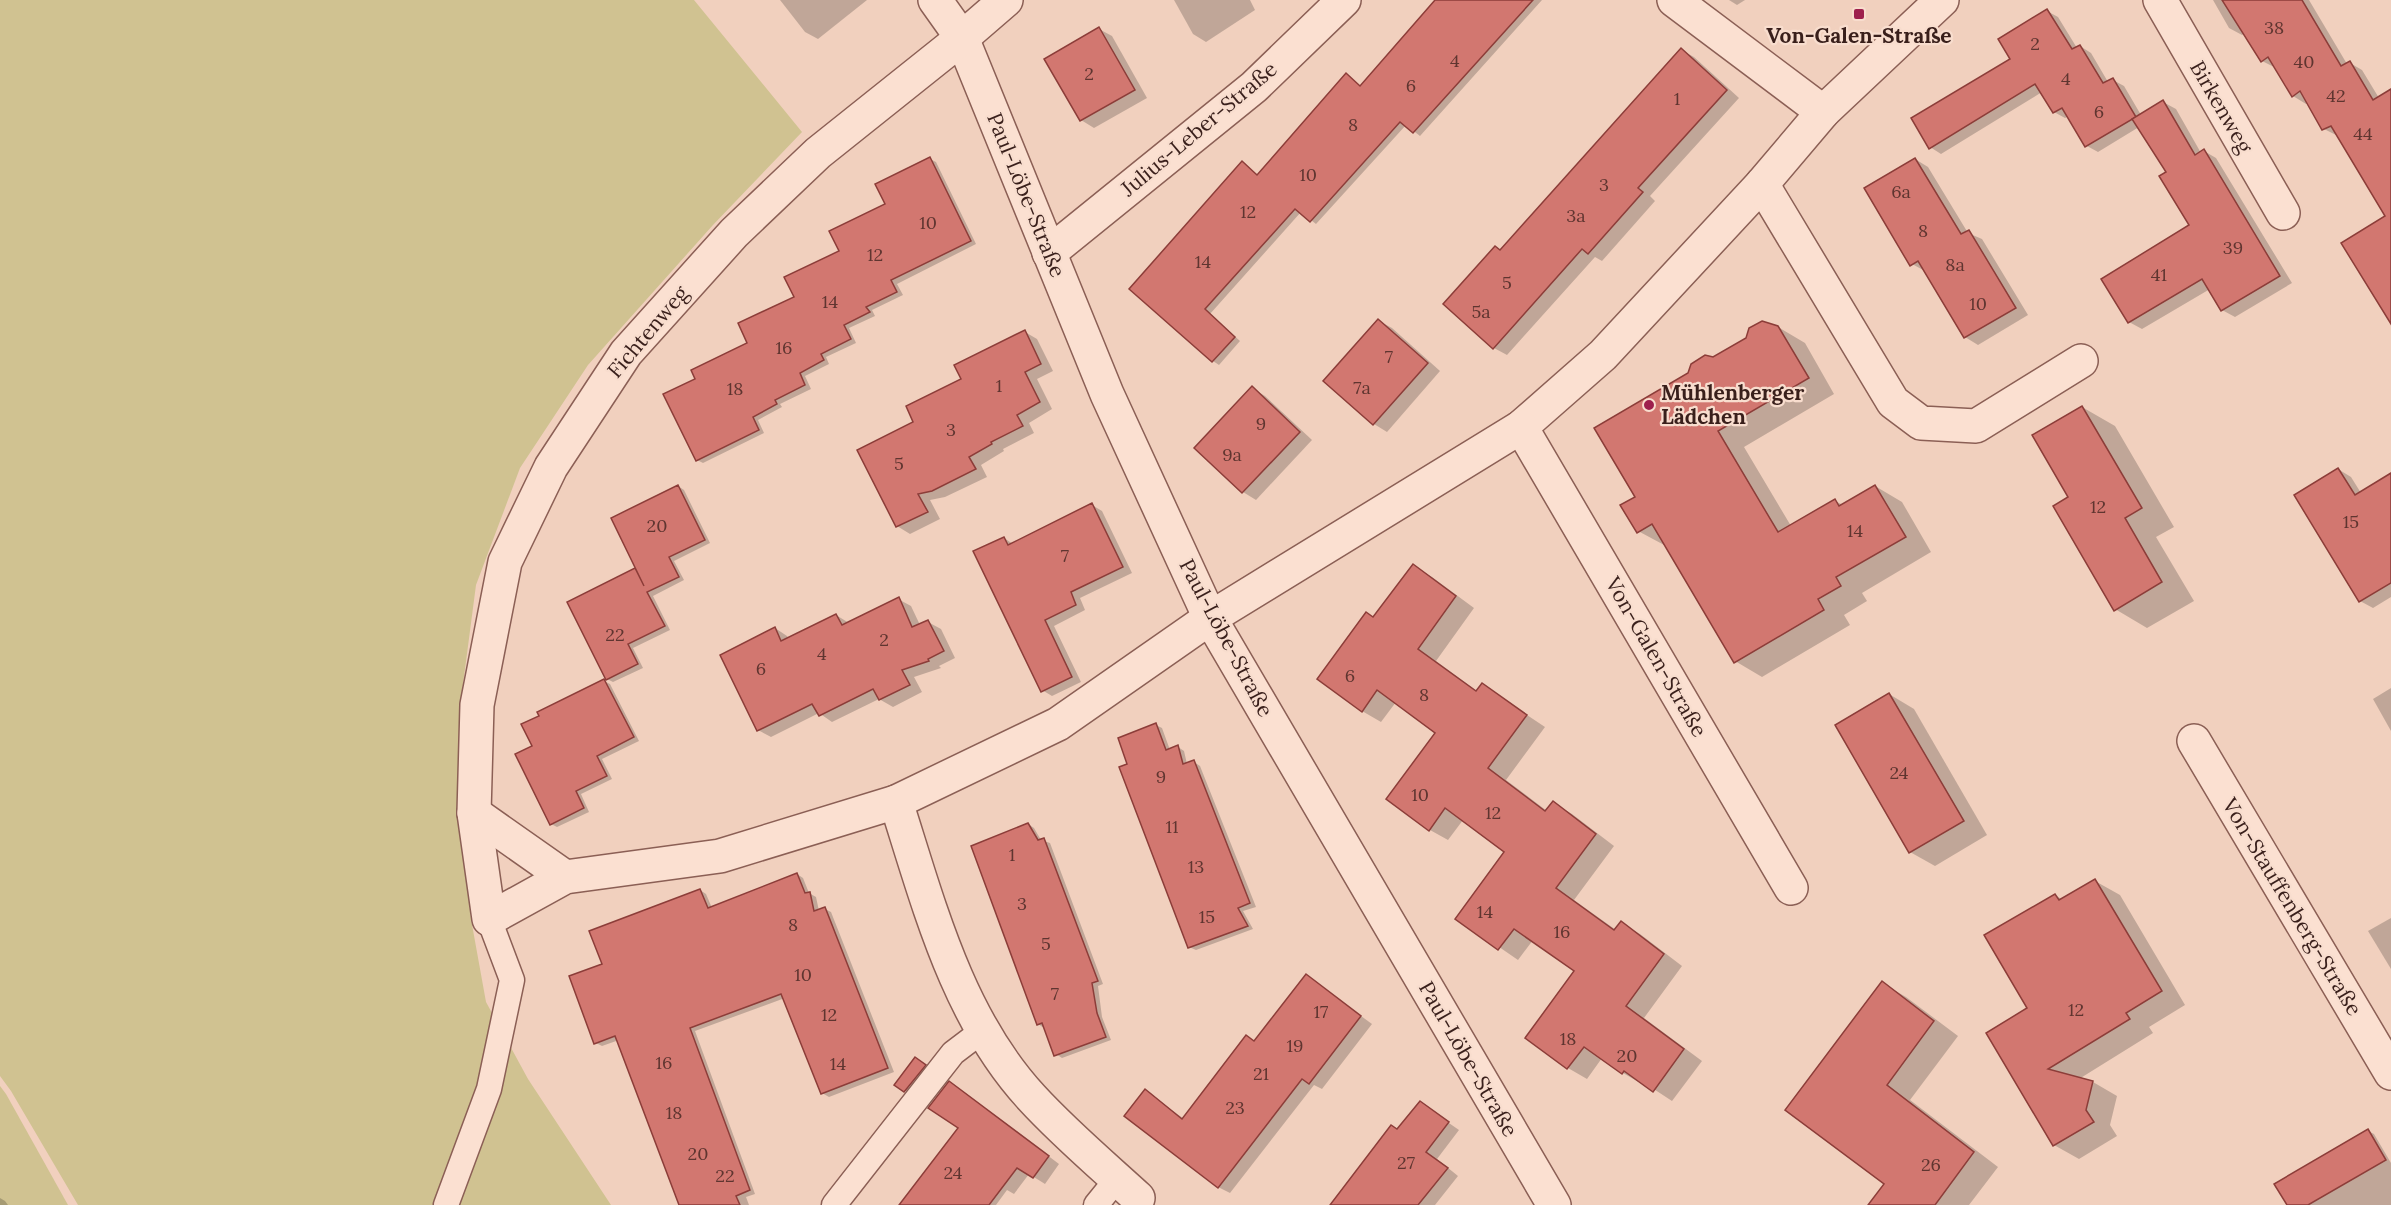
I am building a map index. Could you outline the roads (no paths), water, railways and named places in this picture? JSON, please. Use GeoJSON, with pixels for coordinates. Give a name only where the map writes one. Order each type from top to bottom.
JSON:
{"type":"FeatureCollection","features":[{"type":"Feature","properties":{"kind":"street","name":"Paul-Löbe-Straße"},"geometry":{"type":"LineString","coordinates":[[935,0],[962,38],[1107,394],[1210,618],[1554,1205]]}},
{"type":"Feature","properties":{"kind":"street","name":"Fichtenweg"},"geometry":{"type":"LineString","coordinates":[[489,919],[474,813],[477,705],[505,562],[551,467],[626,352],[734,233],[818,153],[1006,0]]}},
{"type":"Feature","properties":{"kind":"street","name":"Julius-Leber-Straße"},"geometry":{"type":"LineString","coordinates":[[1049,253],[1254,87],[1344,0]]}},
{"type":"Feature","properties":{"kind":"street"},"geometry":{"type":"LineString","coordinates":[[1674,0],[1822,112]]}},
{"type":"Feature","properties":{"kind":"street"},"geometry":{"type":"LineString","coordinates":[[489,919],[565,877],[720,856],[896,802],[1058,724],[1210,618],[1521,427],[1603,355],[1762,184],[1822,112],[1942,0]]}},
{"type":"Feature","properties":{"kind":"street","name":"Birkenweg"},"geometry":{"type":"LineString","coordinates":[[2160,0],[2283,213]]}},
{"type":"Feature","properties":{"kind":"street"},"geometry":{"type":"LineString","coordinates":[[1762,184],[1893,402],[1921,423],[1976,426],[2081,361]]}},
{"type":"Feature","properties":{"kind":"street","name":"Von-Galen-Straße"},"geometry":{"type":"LineString","coordinates":[[1521,427],[1791,888]]}},
{"type":"Feature","properties":{"kind":"street","name":"Von-Stauffenberg-Straße"},"geometry":{"type":"LineString","coordinates":[[2194,741],[2391,1073]]}},
{"type":"Feature","properties":{"kind":"street"},"geometry":{"type":"LineString","coordinates":[[896,802],[927,901],[953,971],[982,1032],[1031,1098],[1128,1188]]}},
{"type":"Feature","properties":{"kind":"street"},"geometry":{"type":"LineString","coordinates":[[474,813],[565,877]]}},
{"type":"Feature","properties":{"kind":"lane"},"geometry":{"type":"LineString","coordinates":[[446,1205],[489,1089],[512,980],[489,919]]}},
{"type":"Feature","properties":{"kind":"lane"},"geometry":{"type":"LineString","coordinates":[[834,1205],[953,1053],[982,1032]]}},
{"type":"Feature","properties":{"kind":"lane"},"geometry":{"type":"LineString","coordinates":[[1096,1205],[1128,1188]]}},
{"type":"Feature","properties":{"kind":"place","name":"Von-Galen-Straße"},"geometry":{"type":"Point","coordinates":[1859,14]}},
{"type":"Feature","properties":{"kind":"place","name":"Mühlenberger Lädchen"},"geometry":{"type":"Point","coordinates":[1649,405]}}]}
